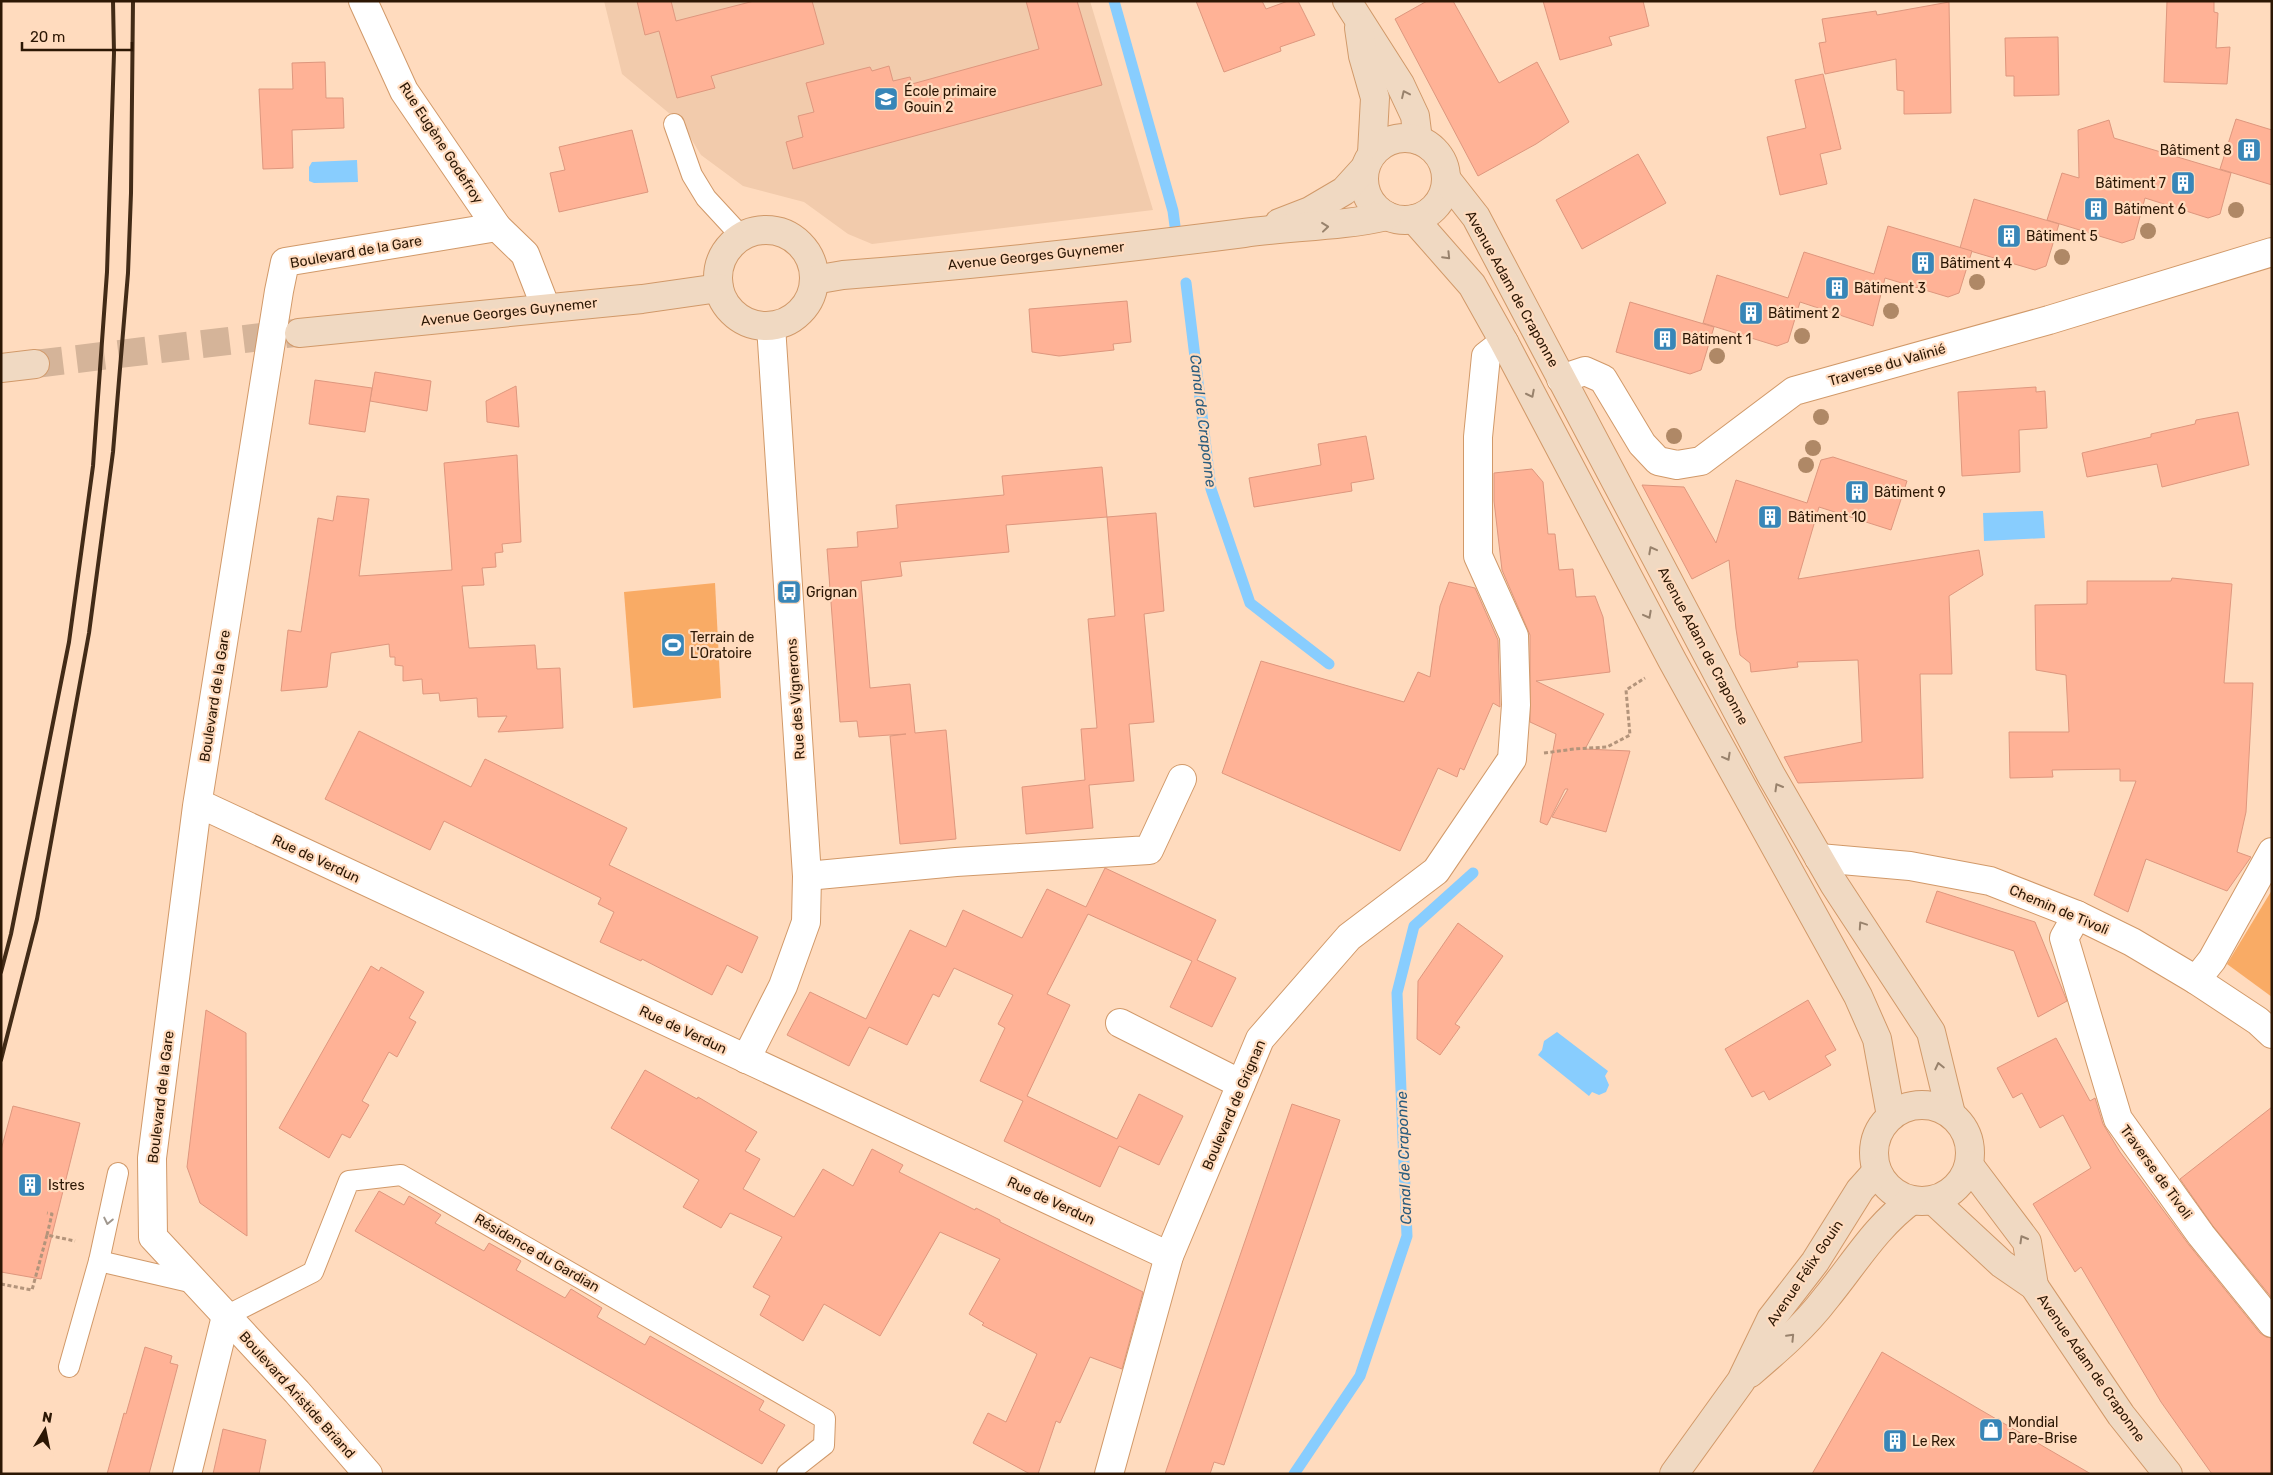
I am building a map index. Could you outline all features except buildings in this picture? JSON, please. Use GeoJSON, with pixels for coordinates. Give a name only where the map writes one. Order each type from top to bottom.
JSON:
{"type":"FeatureCollection","features":[{"type":"Feature","properties":{"kind":"main road"},"geometry":{"type":"LineString","coordinates":[[1355,7],[1400,84],[1415,116],[1418,140]]}},
{"type":"Feature","properties":{"kind":"main road"},"geometry":{"type":"LineString","coordinates":[[1259,231],[1310,211],[1344,191],[1368,161],[1381,144],[1393,139],[1406,137],[1418,140],[1430,146],[1439,155],[1445,167],[1447,180],[1444,194],[1437,205],[1427,214],[1414,220],[1400,221],[1387,216],[1375,208],[1366,197],[1363,183],[1368,161],[1375,98],[1363,56],[1355,7]]}},
{"type":"Feature","properties":{"kind":"main road","name":"Avenue Adam de Craponne"},"geometry":{"type":"LineString","coordinates":[[1447,180],[1476,217],[1771,775],[1819,858],[1931,1032],[1951,1114]]}},
{"type":"Feature","properties":{"kind":"main road"},"geometry":{"type":"LineString","coordinates":[[1259,231],[1354,224],[1387,216]]}},
{"type":"Feature","properties":{"kind":"main road"},"geometry":{"type":"LineString","coordinates":[[1414,220],[1472,285],[1672,660],[1858,996],[1877,1039],[1890,1116]]}},
{"type":"Feature","properties":{"kind":"main road"},"geometry":{"type":"LineString","coordinates":[[770,230],[784,234],[806,252],[812,266],[814,280],[812,293],[806,306],[796,316],[771,326],[757,326],[744,321],[732,312],[724,301],[719,288],[718,276],[720,264],[732,244],[742,237],[755,232],[770,230]]}},
{"type":"Feature","properties":{"kind":"main road","name":"Avenue Georges Guynemer"},"geometry":{"type":"LineString","coordinates":[[814,280],[843,275],[1041,256],[1259,231]]}},
{"type":"Feature","properties":{"kind":"main road","name":"Avenue Georges Guynemer"},"geometry":{"type":"LineString","coordinates":[[299,333],[642,299],[719,288]]}},
{"type":"Feature","properties":{"kind":"main road"},"geometry":{"type":"LineString","coordinates":[[1,368],[35,364]]}},
{"type":"Feature","properties":{"kind":"main road"},"geometry":{"type":"LineString","coordinates":[[1920,1104],[1937,1106],[1951,1114],[1961,1124],[1968,1137],[1969,1165],[1964,1177],[1946,1195],[1922,1200],[1897,1194],[1885,1184],[1877,1171],[1874,1156],[1875,1141],[1881,1127],[1890,1116],[1905,1108],[1920,1104]]}},
{"type":"Feature","properties":{"kind":"main road","name":"Avenue Adam de Craponne"},"geometry":{"type":"LineString","coordinates":[[1969,1165],[2027,1242],[2034,1286]]}},
{"type":"Feature","properties":{"kind":"main road","name":"Avenue Félix Gouin"},"geometry":{"type":"LineString","coordinates":[[1674,1474],[1741,1381],[1771,1319],[1815,1262],[1860,1190],[1877,1171]]}},
{"type":"Feature","properties":{"kind":"main road","name":"Avenue Adam de Craponne"},"geometry":{"type":"LineString","coordinates":[[1922,1200],[2002,1264],[2034,1286],[2121,1414],[2168,1474]]}},
{"type":"Feature","properties":{"kind":"main road","name":"Avenue Félix Gouin"},"geometry":{"type":"LineString","coordinates":[[1741,1381],[1789,1340],[1826,1298],[1892,1214],[1922,1200]]}},
{"type":"Feature","properties":{"kind":"street","name":"Rue Eugène Godefroy"},"geometry":{"type":"LineString","coordinates":[[363,1],[404,91],[497,227],[525,254],[546,308]]}},
{"type":"Feature","properties":{"kind":"street","name":"Boulevard de la Gare"},"geometry":{"type":"LineString","coordinates":[[226,1316],[153,1237],[151,1209],[152,1158],[198,804],[285,262],[497,227]]}},
{"type":"Feature","properties":{"kind":"street","name":"Traverse du Valinié"},"geometry":{"type":"LineString","coordinates":[[1561,379],[1586,371],[1603,379],[1642,444],[1658,461],[1677,465],[1701,461],[1794,391],[2049,320],[2272,252]]}},
{"type":"Feature","properties":{"kind":"street","name":"Rue des Vignerons"},"geometry":{"type":"LineString","coordinates":[[746,1059],[783,986],[806,922],[807,876],[771,326]]}},
{"type":"Feature","properties":{"kind":"street"},"geometry":{"type":"LineString","coordinates":[[1504,342],[1486,356],[1478,436],[1478,556],[1514,636],[1516,705],[1512,759]]}},
{"type":"Feature","properties":{"kind":"street","name":"Boulevard de Grignan"},"geometry":{"type":"LineString","coordinates":[[1109,1474],[1169,1256],[1260,1039],[1350,937],[1436,871],[1512,759]]}},
{"type":"Feature","properties":{"kind":"street"},"geometry":{"type":"LineString","coordinates":[[807,876],[956,862],[1149,850],[1182,779]]}},
{"type":"Feature","properties":{"kind":"street","name":"Rue de Verdun"},"geometry":{"type":"LineString","coordinates":[[198,804],[1169,1256]]}},
{"type":"Feature","properties":{"kind":"street"},"geometry":{"type":"LineString","coordinates":[[2196,980],[2212,960],[2271,855]]}},
{"type":"Feature","properties":{"kind":"street","name":"Chemin de Tivoli"},"geometry":{"type":"LineString","coordinates":[[1819,858],[1910,866],[1990,881],[2077,915],[2132,942],[2196,980],[2258,1021],[2272,1034]]}},
{"type":"Feature","properties":{"kind":"street","name":"Traverse de Tivoli"},"geometry":{"type":"LineString","coordinates":[[2077,915],[2064,938],[2118,1119],[2201,1235],[2272,1323]]}},
{"type":"Feature","properties":{"kind":"street"},"geometry":{"type":"LineString","coordinates":[[1120,1023],[1242,1084]]}},
{"type":"Feature","properties":{"kind":"street"},"geometry":{"type":"LineString","coordinates":[[187,1474],[226,1316]]}},
{"type":"Feature","properties":{"kind":"street","name":"Boulevard Aristide Briand"},"geometry":{"type":"LineString","coordinates":[[226,1316],[297,1392],[368,1474]]}},
{"type":"Feature","properties":{"kind":"lane"},"geometry":{"type":"LineString","coordinates":[[674,124],[697,183],[706,198],[742,237]]}},
{"type":"Feature","properties":{"kind":"lane"},"geometry":{"type":"LineString","coordinates":[[69,1367],[99,1262],[118,1173]]}},
{"type":"Feature","properties":{"kind":"lane","name":"Résidence du Gardian"},"geometry":{"type":"LineString","coordinates":[[226,1316],[313,1272],[349,1181],[401,1175],[825,1420],[824,1445],[787,1474]]}},
{"type":"Feature","properties":{"kind":"lane"},"geometry":{"type":"LineString","coordinates":[[99,1262],[194,1283]]}},
{"type":"Feature","properties":{"kind":"path"},"geometry":{"type":"LineString","coordinates":[[1512,759],[1574,749],[1607,748],[1630,735],[1626,690],[1672,660]]}},
{"type":"Feature","properties":{"kind":"path"},"geometry":{"type":"LineString","coordinates":[[46,1235],[52,1214],[47,1213]]}},
{"type":"Feature","properties":{"kind":"shaded area","name":"École primaire Gouin 2"},"geometry":{"type":"Polygon","coordinates":[[[604,1],[1090,1],[1153,210],[872,244],[848,234],[804,202],[743,186],[701,155],[682,124],[622,74],[604,1]]]}},
{"type":"Feature","properties":{"kind":"shaded area","name":"Terrain de L'Oratoire"},"geometry":{"type":"Polygon","coordinates":[[[715,583],[721,698],[633,708],[624,592],[715,583]]]}},
{"type":"Feature","properties":{"kind":"shaded area"},"geometry":{"type":"Polygon","coordinates":[[[2272,890],[2272,997],[2227,964],[2272,890]]]}},
{"type":"Feature","properties":{"kind":"water"},"geometry":{"type":"Polygon","coordinates":[[[357,160],[358,182],[314,183],[309,181],[309,167],[312,162],[357,160]]]}},
{"type":"Feature","properties":{"kind":"water"},"geometry":{"type":"Polygon","coordinates":[[[2043,511],[2045,538],[1984,541],[1983,513],[2043,511]]]}},
{"type":"Feature","properties":{"kind":"water"},"geometry":{"type":"Polygon","coordinates":[[[1557,1032],[1608,1071],[1605,1076],[1609,1085],[1606,1092],[1599,1095],[1592,1092],[1589,1096],[1538,1055],[1542,1050],[1544,1041],[1557,1032]]]}},
{"type":"Feature","properties":{"kind":"waterway","name":"Canal de Craponne"},"geometry":{"type":"LineString","coordinates":[[1114,1],[1173,211],[1175,226]]}},
{"type":"Feature","properties":{"kind":"waterway","name":"Canal de Craponne"},"geometry":{"type":"LineString","coordinates":[[1186,283],[1211,489],[1250,603],[1329,664]]}},
{"type":"Feature","properties":{"kind":"waterway","name":"Canal de Craponne"},"geometry":{"type":"LineString","coordinates":[[1294,1474],[1360,1376],[1407,1236],[1397,993],[1414,926],[1473,873]]}},
{"type":"Feature","properties":{"kind":"tunnel"},"geometry":{"type":"LineString","coordinates":[[35,364],[295,333]]}},
{"type":"Feature","properties":{"kind":"railway"},"geometry":{"type":"LineString","coordinates":[[1,972],[11,934],[69,642],[93,466],[107,272],[114,53],[113,1]]}},
{"type":"Feature","properties":{"kind":"railway"},"geometry":{"type":"LineString","coordinates":[[1,1060],[37,919],[89,633],[113,452],[128,273],[131,193],[133,1]]}},
{"type":"Feature","properties":{"kind":"place","name":"École primaire Gouin 2"},"geometry":{"type":"Point","coordinates":[886,99]}},
{"type":"Feature","properties":{"kind":"place","name":"Bâtiment 8"},"geometry":{"type":"Point","coordinates":[2249,150]}},
{"type":"Feature","properties":{"kind":"place","name":"Bâtiment 7"},"geometry":{"type":"Point","coordinates":[2183,183]}},
{"type":"Feature","properties":{"kind":"place","name":"Bâtiment 6"},"geometry":{"type":"Point","coordinates":[2096,209]}},
{"type":"Feature","properties":{"kind":"place","name":"Bâtiment 5"},"geometry":{"type":"Point","coordinates":[2009,236]}},
{"type":"Feature","properties":{"kind":"place","name":"Bâtiment 4"},"geometry":{"type":"Point","coordinates":[1923,263]}},
{"type":"Feature","properties":{"kind":"place","name":"Bâtiment 3"},"geometry":{"type":"Point","coordinates":[1837,288]}},
{"type":"Feature","properties":{"kind":"place","name":"Bâtiment 2"},"geometry":{"type":"Point","coordinates":[1751,313]}},
{"type":"Feature","properties":{"kind":"place","name":"Bâtiment 1"},"geometry":{"type":"Point","coordinates":[1665,339]}},
{"type":"Feature","properties":{"kind":"place","name":"Bâtiment 9"},"geometry":{"type":"Point","coordinates":[1857,492]}},
{"type":"Feature","properties":{"kind":"place","name":"Bâtiment 10"},"geometry":{"type":"Point","coordinates":[1770,517]}},
{"type":"Feature","properties":{"kind":"place","name":"Grignan"},"geometry":{"type":"Point","coordinates":[789,592]}},
{"type":"Feature","properties":{"kind":"place","name":"Terrain de L'Oratoire"},"geometry":{"type":"Point","coordinates":[673,645]}},
{"type":"Feature","properties":{"kind":"place","name":"Istres"},"geometry":{"type":"Point","coordinates":[30,1185]}},
{"type":"Feature","properties":{"kind":"place","name":"Mondial Pare-Brise"},"geometry":{"type":"Point","coordinates":[1991,1430]}},
{"type":"Feature","properties":{"kind":"place","name":"Le Rex"},"geometry":{"type":"Point","coordinates":[1895,1441]}}]}
